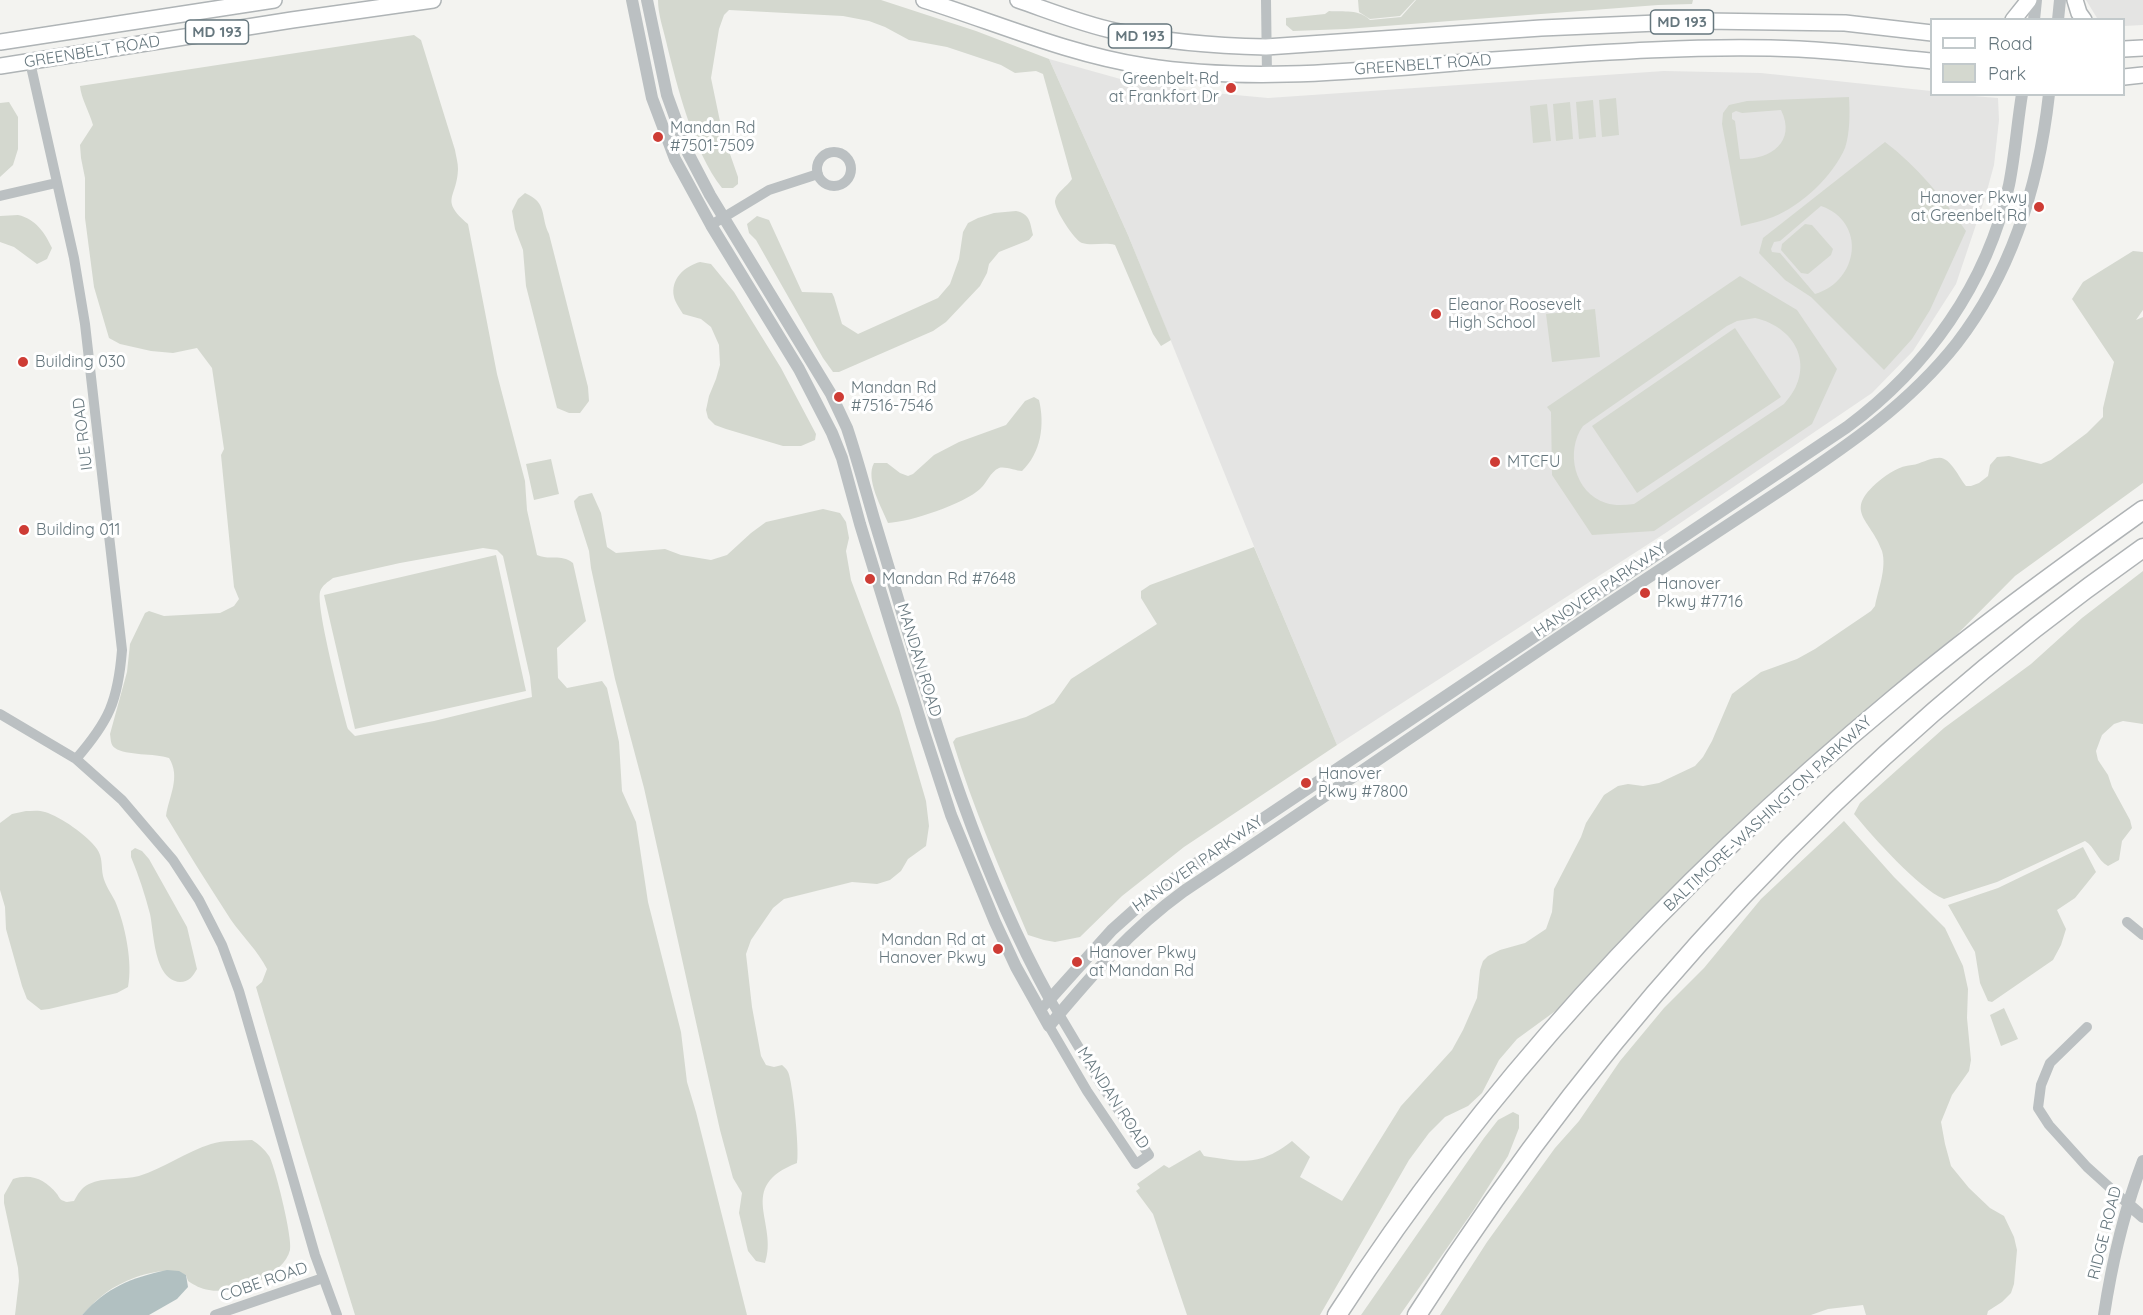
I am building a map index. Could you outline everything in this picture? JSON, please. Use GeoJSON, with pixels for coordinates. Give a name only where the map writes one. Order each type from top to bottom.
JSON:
{"type":"FeatureCollection","features":[{"type":"Feature","properties":{"kind":"highway","name":"BALTIMORE-WASHINGTON PARKWAY"},"geometry":{"type":"LineString","coordinates":[[1337,1315],[1402,1220],[1498,1096],[1598,980],[1706,868],[1894,698],[2044,581],[2143,510]]}},
{"type":"Feature","properties":{"kind":"highway"},"geometry":{"type":"LineString","coordinates":[[1417,1315],[1499,1192],[1573,1092],[1631,1020],[1734,903],[1848,790],[1924,720],[2023,638],[2143,548]]}},
{"type":"Feature","properties":{"kind":"main road","name":"GREENBELT ROAD"},"geometry":{"type":"LineString","coordinates":[[0,42],[274,0]]}},
{"type":"Feature","properties":{"kind":"main road","name":"GREENBELT ROAD"},"geometry":{"type":"LineString","coordinates":[[0,66],[434,0]]}},
{"type":"Feature","properties":{"kind":"main road","name":"GREENBELT ROAD"},"geometry":{"type":"LineString","coordinates":[[924,0],[1056,45],[1102,58],[1208,73],[1266,75],[1510,58],[1698,49],[1845,51],[1930,61]]}},
{"type":"Feature","properties":{"kind":"main road","name":"GREENBELT ROAD"},"geometry":{"type":"LineString","coordinates":[[1018,0],[1113,31],[1195,44],[1224,46],[1266,47],[1541,28],[1729,20],[1845,23],[1930,33]]}},
{"type":"Feature","properties":{"kind":"main road"},"geometry":{"type":"LineString","coordinates":[[2015,18],[2029,0]]}},
{"type":"Feature","properties":{"kind":"main road"},"geometry":{"type":"LineString","coordinates":[[2075,0],[2083,18]]}},
{"type":"Feature","properties":{"kind":"main road"},"geometry":{"type":"LineString","coordinates":[[2125,77],[2143,75]]}},
{"type":"Feature","properties":{"kind":"street","name":"MANDAN ROAD"},"geometry":{"type":"LineString","coordinates":[[632,0],[657,115],[682,174],[799,369],[832,433],[842,458],[860,524],[951,815],[995,922],[1040,1011],[1092,1100],[1136,1164],[1149,1155],[1123,1119],[1050,999],[1028,960],[1008,916],[962,802],[847,428],[831,394],[696,169],[672,111],[647,0]]}},
{"type":"Feature","properties":{"kind":"street"},"geometry":{"type":"LineString","coordinates":[[1266,0],[1266,75]]}},
{"type":"Feature","properties":{"kind":"street"},"geometry":{"type":"LineString","coordinates":[[2034,18],[2036,0]]}},
{"type":"Feature","properties":{"kind":"street"},"geometry":{"type":"LineString","coordinates":[[2058,18],[2061,0]]}},
{"type":"Feature","properties":{"kind":"street","name":"IUE ROAD"},"geometry":{"type":"LineString","coordinates":[[30,62],[74,258],[85,324],[122,650],[116,695],[109,712],[99,732],[76,759]]}},
{"type":"Feature","properties":{"kind":"street","name":"HANOVER PARKWAY"},"geometry":{"type":"LineString","coordinates":[[1040,1011],[1112,930],[1150,896],[1176,877],[1838,434],[1891,391],[1916,366],[1944,330],[1973,283],[1983,261],[1993,238],[2009,184],[2022,96]]}},
{"type":"Feature","properties":{"kind":"street","name":"HANOVER PARKWAY"},"geometry":{"type":"LineString","coordinates":[[1049,1026],[1121,943],[1159,909],[1648,577],[1849,445],[1915,389],[1955,345],[1984,304],[2003,270],[2028,206],[2040,156],[2049,96]]}},
{"type":"Feature","properties":{"kind":"street"},"geometry":{"type":"LineString","coordinates":[[711,225],[769,190],[818,174]]}},
{"type":"Feature","properties":{"kind":"street"},"geometry":{"type":"LineString","coordinates":[[0,196],[56,183]]}},
{"type":"Feature","properties":{"kind":"street"},"geometry":{"type":"LineString","coordinates":[[0,714],[76,759],[122,800],[156,838],[188,880],[222,945],[239,992],[323,1278],[337,1315]]}},
{"type":"Feature","properties":{"kind":"street"},"geometry":{"type":"LineString","coordinates":[[2127,922],[2143,935]]}},
{"type":"Feature","properties":{"kind":"street"},"geometry":{"type":"LineString","coordinates":[[2087,1027],[2050,1063],[2041,1085],[2038,1108],[2049,1125],[2087,1167],[2143,1217]]}},
{"type":"Feature","properties":{"kind":"street","name":"RIDGE ROAD"},"geometry":{"type":"LineString","coordinates":[[2104,1315],[2112,1265],[2128,1204],[2143,1161]]}},
{"type":"Feature","properties":{"kind":"street","name":"COBE ROAD"},"geometry":{"type":"LineString","coordinates":[[215,1315],[323,1278]]}},
{"type":"Feature","properties":{"kind":"shaded area"},"geometry":{"type":"Polygon","coordinates":[[[2086,0],[2143,0],[2143,25],[2125,26],[2125,18],[2097,18],[2086,0]]]}},
{"type":"Feature","properties":{"kind":"shaded area","name":"MTCFU"},"geometry":{"type":"Polygon","coordinates":[[[1049,59],[1124,80],[1203,92],[1268,98],[1664,71],[1761,73],[1930,91],[1930,96],[1998,98],[1999,120],[1994,165],[1956,284],[1913,351],[1872,393],[1667,532],[1337,745],[1128,235],[1049,59]]]}},
{"type":"Feature","properties":{"kind":"shaded area"},"geometry":{"type":"Polygon","coordinates":[[[167,1270],[179,1271],[186,1275],[188,1287],[177,1299],[149,1315],[82,1315],[101,1297],[120,1285],[142,1276],[167,1270]]]}},
{"type":"Feature","properties":{"kind":"green space"},"geometry":{"type":"Polygon","coordinates":[[[658,0],[881,0],[976,31],[1049,59],[1128,235],[1171,340],[1161,346],[1153,334],[1115,245],[1082,243],[1070,231],[1058,211],[1056,198],[1072,179],[1043,74],[1036,71],[1015,73],[1001,65],[947,47],[909,40],[869,21],[843,16],[729,10],[724,15],[719,29],[711,78],[722,131],[738,177],[738,184],[733,188],[722,188],[703,156],[687,118],[662,26],[658,0]]]}},
{"type":"Feature","properties":{"kind":"green space"},"geometry":{"type":"Polygon","coordinates":[[[1358,0],[1415,0],[1400,16],[1370,19],[1359,12],[1358,0]]]}},
{"type":"Feature","properties":{"kind":"green space"},"geometry":{"type":"Polygon","coordinates":[[[1416,0],[1693,0],[1692,4],[1346,29],[1293,31],[1286,25],[1286,18],[1325,14],[1329,11],[1361,14],[1370,20],[1401,17],[1416,0]]]}},
{"type":"Feature","properties":{"kind":"green space"},"geometry":{"type":"Polygon","coordinates":[[[414,35],[421,40],[455,150],[458,169],[452,204],[459,216],[468,224],[497,374],[525,481],[527,510],[537,555],[564,558],[573,563],[586,621],[557,648],[558,678],[567,688],[602,681],[607,688],[619,742],[622,791],[636,822],[648,902],[681,1032],[687,1082],[747,1315],[355,1315],[256,987],[262,982],[267,969],[231,920],[166,816],[174,779],[169,758],[120,751],[113,747],[111,742],[110,734],[127,672],[130,644],[145,613],[149,611],[164,616],[220,613],[234,606],[239,599],[234,587],[221,455],[224,449],[212,368],[197,348],[173,353],[151,351],[120,344],[109,338],[94,287],[85,218],[85,178],[80,145],[93,125],[80,86],[414,35]],[[483,548],[400,563],[333,578],[322,587],[320,602],[330,658],[348,729],[355,736],[434,721],[532,697],[530,677],[503,556],[497,550],[483,548]]]}},
{"type":"Feature","properties":{"kind":"green space"},"geometry":{"type":"Polygon","coordinates":[[[1849,97],[1849,123],[1847,142],[1840,159],[1815,189],[1784,212],[1741,226],[1722,124],[1723,113],[1729,105],[1747,101],[1849,97]],[[1781,110],[1732,113],[1740,159],[1751,159],[1770,153],[1783,140],[1785,122],[1781,110]]]}},
{"type":"Feature","properties":{"kind":"green space"},"geometry":{"type":"Polygon","coordinates":[[[1616,98],[1619,135],[1602,137],[1599,100],[1616,98]]]}},
{"type":"Feature","properties":{"kind":"green space"},"geometry":{"type":"Polygon","coordinates":[[[1593,100],[1596,137],[1579,139],[1576,102],[1593,100]]]}},
{"type":"Feature","properties":{"kind":"green space"},"geometry":{"type":"Polygon","coordinates":[[[9,102],[18,117],[18,149],[13,165],[0,177],[0,103],[9,102]]]}},
{"type":"Feature","properties":{"kind":"green space"},"geometry":{"type":"Polygon","coordinates":[[[1570,102],[1573,139],[1556,141],[1553,104],[1570,102]]]}},
{"type":"Feature","properties":{"kind":"green space"},"geometry":{"type":"Polygon","coordinates":[[[1547,104],[1551,141],[1533,143],[1530,106],[1547,104]]]}},
{"type":"Feature","properties":{"kind":"green space"},"geometry":{"type":"Polygon","coordinates":[[[1885,142],[1929,183],[1966,231],[1930,310],[1912,339],[1884,370],[1811,297],[1785,280],[1759,253],[1763,238],[1885,142]],[[1821,206],[1780,241],[1774,242],[1771,249],[1772,252],[1780,253],[1815,294],[1830,287],[1841,277],[1852,251],[1851,237],[1846,225],[1836,214],[1821,206]]]}},
{"type":"Feature","properties":{"kind":"green space"},"geometry":{"type":"Polygon","coordinates":[[[525,193],[537,201],[542,210],[588,387],[589,401],[580,413],[569,413],[557,408],[526,286],[523,250],[515,229],[512,211],[518,199],[525,193]]]}},
{"type":"Feature","properties":{"kind":"green space"},"geometry":{"type":"Polygon","coordinates":[[[1016,211],[1027,216],[1033,235],[1029,240],[999,252],[989,264],[980,286],[946,322],[933,331],[839,372],[833,372],[823,358],[756,240],[749,233],[747,224],[757,216],[769,220],[802,292],[832,293],[842,324],[858,334],[938,298],[950,284],[959,259],[963,232],[968,223],[994,213],[1016,211]]]}},
{"type":"Feature","properties":{"kind":"green space"},"geometry":{"type":"Polygon","coordinates":[[[18,215],[35,223],[46,237],[52,248],[47,259],[37,264],[14,247],[0,242],[0,216],[18,215]]]}},
{"type":"Feature","properties":{"kind":"green space"},"geometry":{"type":"Polygon","coordinates":[[[1805,224],[1812,225],[1833,249],[1831,255],[1808,274],[1801,273],[1781,250],[1782,244],[1805,224]]]}},
{"type":"Feature","properties":{"kind":"green space"},"geometry":{"type":"Polygon","coordinates":[[[2133,251],[2143,252],[2143,310],[2136,320],[2143,317],[2143,483],[2015,576],[1894,698],[1598,980],[1517,1039],[1499,1060],[1482,1093],[1468,1106],[1445,1117],[1429,1133],[1409,1160],[1320,1315],[1187,1315],[1153,1214],[1136,1191],[1140,1188],[1137,1184],[1164,1165],[1169,1168],[1200,1150],[1204,1156],[1240,1161],[1260,1159],[1292,1141],[1310,1157],[1300,1177],[1342,1201],[1401,1106],[1452,1050],[1477,998],[1483,961],[1500,950],[1525,943],[1546,929],[1552,912],[1554,889],[1586,823],[1604,795],[1618,786],[1628,784],[1643,786],[1659,783],[1695,766],[1712,741],[1732,694],[1761,672],[1797,659],[1815,649],[1875,606],[1883,572],[1883,558],[1877,540],[1862,516],[1862,501],[1868,492],[1894,470],[1934,458],[1946,460],[1966,486],[1979,483],[1988,476],[1990,465],[1997,457],[2009,456],[2041,464],[2051,460],[2087,433],[2103,417],[2114,362],[2072,299],[2083,282],[2133,251]]]}},
{"type":"Feature","properties":{"kind":"green space"},"geometry":{"type":"Polygon","coordinates":[[[700,262],[711,264],[734,292],[781,368],[816,434],[815,440],[801,446],[783,446],[715,425],[708,418],[706,410],[709,396],[720,365],[719,345],[711,327],[701,319],[683,314],[675,301],[673,290],[680,274],[700,262]]]}},
{"type":"Feature","properties":{"kind":"green space"},"geometry":{"type":"Polygon","coordinates":[[[1740,276],[1797,310],[1837,369],[1812,424],[1654,531],[1592,535],[1552,475],[1551,412],[1547,407],[1740,276]],[[1755,318],[1737,321],[1727,326],[1583,426],[1574,447],[1574,459],[1580,481],[1586,490],[1595,498],[1606,503],[1634,504],[1784,404],[1794,391],[1799,378],[1798,352],[1783,331],[1755,318]]]}},
{"type":"Feature","properties":{"kind":"green space"},"geometry":{"type":"Polygon","coordinates":[[[1595,309],[1600,357],[1552,362],[1546,314],[1595,309]]]}},
{"type":"Feature","properties":{"kind":"green space"},"geometry":{"type":"Polygon","coordinates":[[[1735,328],[1781,397],[1637,493],[1592,426],[1735,328]]]}},
{"type":"Feature","properties":{"kind":"green space"},"geometry":{"type":"Polygon","coordinates":[[[1034,397],[1039,400],[1041,409],[1040,438],[1034,456],[1022,471],[999,468],[980,489],[950,506],[923,516],[888,523],[873,485],[874,463],[887,463],[900,473],[908,476],[913,474],[934,455],[959,442],[1006,425],[1025,401],[1034,397]]]}},
{"type":"Feature","properties":{"kind":"green space"},"geometry":{"type":"Polygon","coordinates":[[[551,459],[559,494],[534,500],[526,464],[551,459]]]}},
{"type":"Feature","properties":{"kind":"green space"},"geometry":{"type":"Polygon","coordinates":[[[592,493],[601,513],[607,547],[616,553],[665,549],[681,555],[711,560],[727,555],[766,522],[823,509],[840,513],[846,522],[849,538],[846,551],[851,580],[899,708],[926,801],[929,826],[926,846],[908,859],[901,871],[890,880],[877,884],[852,882],[784,899],[773,908],[751,940],[746,954],[761,1056],[766,1065],[774,1067],[782,1065],[788,1071],[797,1133],[797,1163],[778,1173],[768,1183],[763,1195],[768,1248],[765,1263],[756,1261],[748,1251],[739,1213],[742,1193],[733,1178],[720,1130],[644,788],[615,679],[589,551],[575,507],[574,501],[579,496],[592,493]]]}},
{"type":"Feature","properties":{"kind":"green space"},"geometry":{"type":"Polygon","coordinates":[[[1254,547],[1337,745],[1184,847],[1122,896],[1080,937],[1055,942],[1028,935],[978,815],[953,742],[956,738],[1026,717],[1054,703],[1071,679],[1157,624],[1141,598],[1141,591],[1150,585],[1254,547]]]}},
{"type":"Feature","properties":{"kind":"green space"},"geometry":{"type":"Polygon","coordinates":[[[496,555],[526,691],[355,729],[324,595],[496,555]]]}},
{"type":"Feature","properties":{"kind":"green space"},"geometry":{"type":"Polygon","coordinates":[[[2143,571],[2143,724],[2123,721],[2114,724],[2102,735],[2096,751],[2098,760],[2108,775],[2132,828],[2122,841],[2119,860],[2108,866],[2085,841],[1997,882],[1944,899],[1933,893],[1896,861],[1854,814],[1860,803],[1944,728],[2031,664],[2082,618],[2143,571]]]}},
{"type":"Feature","properties":{"kind":"green space"},"geometry":{"type":"Polygon","coordinates":[[[43,811],[51,814],[87,838],[99,852],[104,879],[122,921],[129,955],[128,987],[117,993],[41,1010],[27,999],[6,929],[5,907],[0,890],[0,823],[12,814],[43,811]]]}},
{"type":"Feature","properties":{"kind":"green space"},"geometry":{"type":"Polygon","coordinates":[[[1844,821],[1894,877],[1945,928],[1963,966],[1968,989],[1967,1018],[1971,1060],[1969,1071],[1952,1095],[1941,1122],[1951,1166],[1990,1208],[2004,1216],[2014,1237],[2017,1250],[2011,1293],[1988,1311],[1987,1315],[1866,1315],[1863,1305],[1828,1309],[1811,1315],[1440,1315],[1487,1242],[1555,1148],[1579,1121],[1620,1061],[1664,1008],[1704,968],[1761,899],[1844,821]]]}},
{"type":"Feature","properties":{"kind":"green space"},"geometry":{"type":"Polygon","coordinates":[[[2083,847],[2096,872],[2075,898],[2057,910],[2066,929],[2053,960],[1992,1002],[1988,1001],[1980,983],[1975,952],[1948,905],[1998,888],[2083,847]]]}},
{"type":"Feature","properties":{"kind":"green space"},"geometry":{"type":"Polygon","coordinates":[[[135,848],[142,851],[149,859],[187,927],[197,969],[186,981],[171,979],[160,965],[150,914],[131,857],[131,851],[135,848]]]}},
{"type":"Feature","properties":{"kind":"green space"},"geometry":{"type":"Polygon","coordinates":[[[2004,1008],[2018,1039],[2001,1046],[1990,1015],[2004,1008]]]}},
{"type":"Feature","properties":{"kind":"green space"},"geometry":{"type":"Polygon","coordinates":[[[1513,1112],[1519,1115],[1519,1128],[1508,1156],[1473,1211],[1400,1315],[1361,1315],[1484,1138],[1498,1120],[1513,1112]]]}},
{"type":"Feature","properties":{"kind":"green space"},"geometry":{"type":"Polygon","coordinates":[[[252,1140],[265,1151],[272,1162],[289,1232],[290,1250],[286,1260],[268,1276],[244,1287],[219,1291],[198,1287],[188,1281],[186,1275],[177,1272],[155,1272],[131,1279],[111,1289],[82,1315],[15,1315],[19,1281],[18,1268],[4,1203],[4,1195],[13,1179],[32,1177],[48,1184],[62,1200],[74,1201],[89,1184],[107,1179],[139,1176],[211,1144],[252,1140]]]}},
{"type":"Feature","properties":{"kind":"place","name":"Greenbelt Rd at Frankfort Dr"},"geometry":{"type":"Point","coordinates":[1231,88]}},
{"type":"Feature","properties":{"kind":"place","name":"Mandan Rd #7501-7509"},"geometry":{"type":"Point","coordinates":[658,137]}},
{"type":"Feature","properties":{"kind":"place","name":"Hanover Pkwy at Greenbelt Rd"},"geometry":{"type":"Point","coordinates":[2039,207]}},
{"type":"Feature","properties":{"kind":"place","name":"Eleanor Roosevelt High School"},"geometry":{"type":"Point","coordinates":[1436,314]}},
{"type":"Feature","properties":{"kind":"place","name":"Building 030"},"geometry":{"type":"Point","coordinates":[23,362]}},
{"type":"Feature","properties":{"kind":"place","name":"Mandan Rd #7516-7546"},"geometry":{"type":"Point","coordinates":[839,397]}},
{"type":"Feature","properties":{"kind":"place","name":"MTCFU"},"geometry":{"type":"Point","coordinates":[1495,462]}},
{"type":"Feature","properties":{"kind":"place","name":"Building 011"},"geometry":{"type":"Point","coordinates":[24,530]}},
{"type":"Feature","properties":{"kind":"place","name":"Mandan Rd #7648"},"geometry":{"type":"Point","coordinates":[870,579]}},
{"type":"Feature","properties":{"kind":"place","name":"Hanover Pkwy #7716"},"geometry":{"type":"Point","coordinates":[1645,593]}},
{"type":"Feature","properties":{"kind":"place","name":"Hanover Pkwy #7800"},"geometry":{"type":"Point","coordinates":[1306,783]}},
{"type":"Feature","properties":{"kind":"place","name":"Mandan Rd at Hanover Pkwy"},"geometry":{"type":"Point","coordinates":[998,949]}},
{"type":"Feature","properties":{"kind":"place","name":"Hanover Pkwy at Mandan Rd"},"geometry":{"type":"Point","coordinates":[1077,962]}}]}
